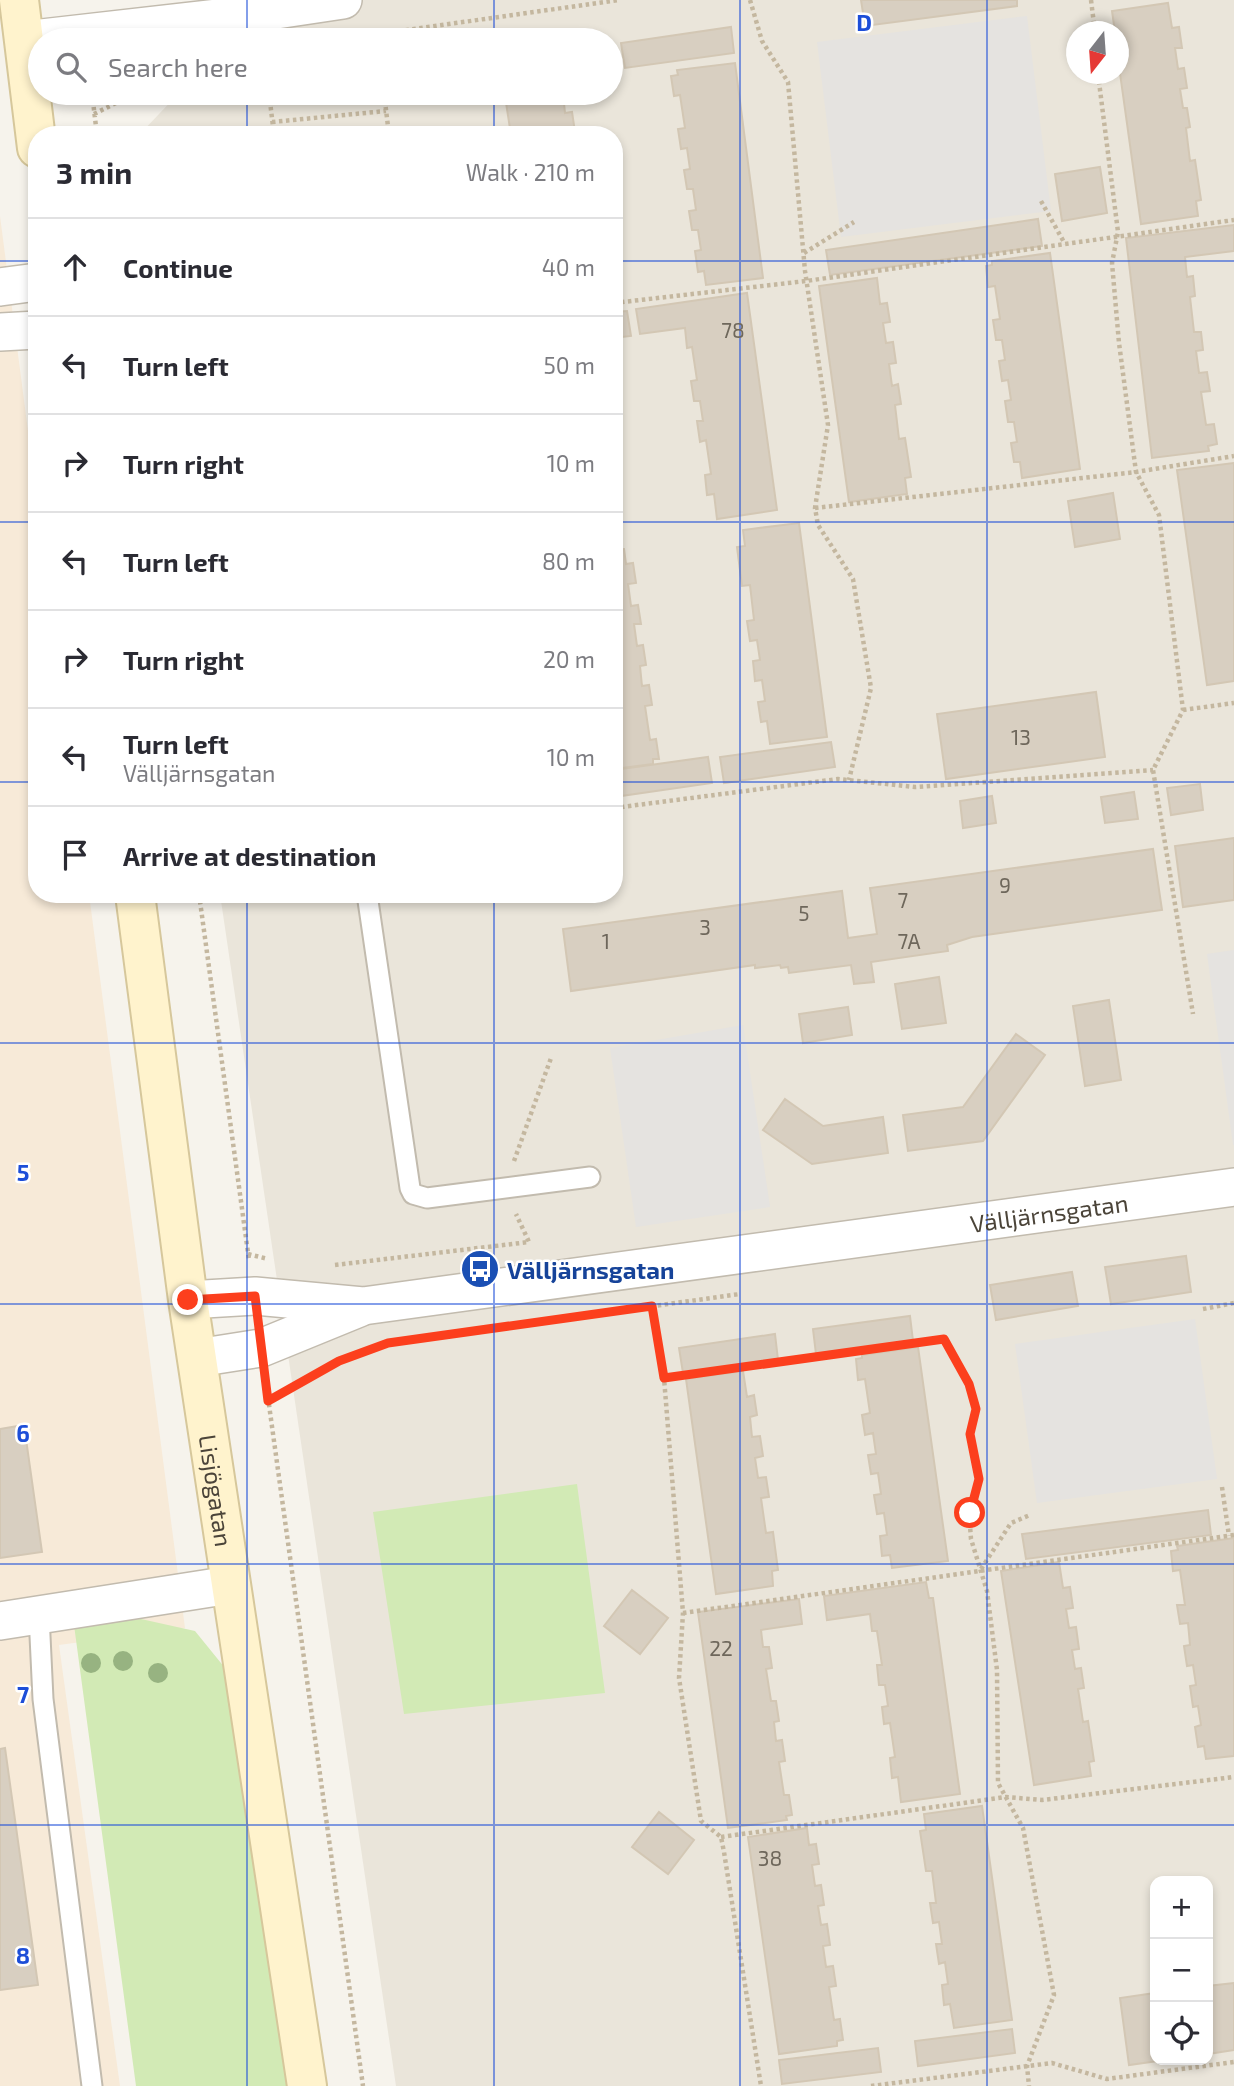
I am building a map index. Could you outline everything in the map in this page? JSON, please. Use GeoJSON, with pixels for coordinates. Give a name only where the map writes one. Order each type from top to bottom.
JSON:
{"type":"FeatureCollection","features":[{"type":"Feature","properties":{"kind":"street"},"geometry":{"type":"LineString","coordinates":[[19,0],[28,73]]}},
{"type":"Feature","properties":{"kind":"street"},"geometry":{"type":"LineString","coordinates":[[130,28],[235,16],[328,1]]}},
{"type":"Feature","properties":{"kind":"street"},"geometry":{"type":"LineString","coordinates":[[24,40],[28,40]]}},
{"type":"Feature","properties":{"kind":"street"},"geometry":{"type":"LineString","coordinates":[[32,105],[34,126]]}},
{"type":"Feature","properties":{"kind":"street"},"geometry":{"type":"LineString","coordinates":[[0,287],[28,283]]}},
{"type":"Feature","properties":{"kind":"street"},"geometry":{"type":"LineString","coordinates":[[0,332],[28,330]]}},
{"type":"Feature","properties":{"kind":"street","name":"Lisjögatan"},"geometry":{"type":"LineString","coordinates":[[136,903],[188,1300],[307,2086]]}},
{"type":"Feature","properties":{"kind":"street","name":"Välljärnsgatan"},"geometry":{"type":"LineString","coordinates":[[188,1300],[255,1296],[363,1306],[1234,1187]]}},
{"type":"Feature","properties":{"kind":"street","name":"Välljärnsgatan"},"geometry":{"type":"LineString","coordinates":[[197,1358],[261,1348],[363,1306]]}},
{"type":"Feature","properties":{"kind":"street"},"geometry":{"type":"LineString","coordinates":[[0,1621],[230,1585]]}},
{"type":"Feature","properties":{"kind":"lane"},"geometry":{"type":"LineString","coordinates":[[368,903],[413,1194],[418,1198],[427,1198],[590,1177]]}},
{"type":"Feature","properties":{"kind":"lane"},"geometry":{"type":"LineString","coordinates":[[39,1615],[43,1699],[92,2086]]}},
{"type":"Feature","properties":{"kind":"path"},"geometry":{"type":"LineString","coordinates":[[436,28],[619,0]]}},
{"type":"Feature","properties":{"kind":"path"},"geometry":{"type":"LineString","coordinates":[[750,0],[762,41],[788,82],[803,253],[828,425],[815,508],[818,525],[853,579],[871,688],[849,780]]}},
{"type":"Feature","properties":{"kind":"path"},"geometry":{"type":"LineString","coordinates":[[1091,0],[1094,21]]}},
{"type":"Feature","properties":{"kind":"path"},"geometry":{"type":"LineString","coordinates":[[1099,84],[1117,236],[1112,263],[1119,343],[1136,472],[1159,515],[1183,710],[1153,770],[1193,1014]]}},
{"type":"Feature","properties":{"kind":"path"},"geometry":{"type":"LineString","coordinates":[[93,105],[96,126]]}},
{"type":"Feature","properties":{"kind":"path"},"geometry":{"type":"LineString","coordinates":[[94,114],[112,105]]}},
{"type":"Feature","properties":{"kind":"path"},"geometry":{"type":"LineString","coordinates":[[270,105],[273,126]]}},
{"type":"Feature","properties":{"kind":"path"},"geometry":{"type":"LineString","coordinates":[[385,105],[388,126]]}},
{"type":"Feature","properties":{"kind":"path"},"geometry":{"type":"LineString","coordinates":[[272,122],[386,111]]}},
{"type":"Feature","properties":{"kind":"path"},"geometry":{"type":"LineString","coordinates":[[1041,201],[1065,244]]}},
{"type":"Feature","properties":{"kind":"path"},"geometry":{"type":"LineString","coordinates":[[623,302],[807,281],[1234,220]]}},
{"type":"Feature","properties":{"kind":"path"},"geometry":{"type":"LineString","coordinates":[[803,253],[854,222]]}},
{"type":"Feature","properties":{"kind":"path"},"geometry":{"type":"LineString","coordinates":[[815,508],[1136,472],[1234,456]]}},
{"type":"Feature","properties":{"kind":"path"},"geometry":{"type":"LineString","coordinates":[[1183,710],[1234,703]]}},
{"type":"Feature","properties":{"kind":"path"},"geometry":{"type":"LineString","coordinates":[[623,807],[838,779],[915,787],[1153,770]]}},
{"type":"Feature","properties":{"kind":"path"},"geometry":{"type":"LineString","coordinates":[[200,903],[255,1296]]}},
{"type":"Feature","properties":{"kind":"path"},"geometry":{"type":"LineString","coordinates":[[268,1401],[339,1361],[388,1343],[747,1293]]}},
{"type":"Feature","properties":{"kind":"path"},"geometry":{"type":"LineString","coordinates":[[1203,1309],[1234,1303]]}},
{"type":"Feature","properties":{"kind":"path"},"geometry":{"type":"LineString","coordinates":[[652,1306],[664,1378],[684,1614],[679,1678],[701,1821],[721,1837],[761,2086]]}},
{"type":"Feature","properties":{"kind":"path"},"geometry":{"type":"LineString","coordinates":[[664,1378],[944,1339],[969,1384],[976,1409],[970,1434],[979,1479],[970,1513],[971,1539],[987,1591],[997,1670],[998,1783],[1023,1828],[1054,1994],[1027,2066],[1029,2086]]}},
{"type":"Feature","properties":{"kind":"path"},"geometry":{"type":"LineString","coordinates":[[261,1348],[363,2086]]}},
{"type":"Feature","properties":{"kind":"path"},"geometry":{"type":"LineString","coordinates":[[684,1614],[1231,1535],[1222,1487]]}},
{"type":"Feature","properties":{"kind":"path"},"geometry":{"type":"LineString","coordinates":[[981,1570],[1011,1523],[1030,1515]]}},
{"type":"Feature","properties":{"kind":"path"},"geometry":{"type":"LineString","coordinates":[[721,1837],[1006,1797],[1042,1800],[1234,1777]]}},
{"type":"Feature","properties":{"kind":"path"},"geometry":{"type":"LineString","coordinates":[[871,2086],[1052,2063],[1107,2079],[1234,2062]]}},
{"type":"Feature","properties":{"kind":"shaded area"},"geometry":{"type":"Polygon","coordinates":[[[267,0],[1234,0],[1234,2086],[396,2086],[221,903],[623,903],[623,126],[148,126],[168,105],[623,105],[623,28],[240,28],[267,0]]]}},
{"type":"Feature","properties":{"kind":"shaded area"},"geometry":{"type":"Polygon","coordinates":[[[1027,16],[1051,211],[841,237],[817,42],[1027,16]]]}},
{"type":"Feature","properties":{"kind":"shaded area"},"geometry":{"type":"Polygon","coordinates":[[[0,216],[28,431],[28,903],[90,903],[185,1628],[59,1645],[120,2086],[0,2086],[0,216]]]}},
{"type":"Feature","properties":{"kind":"shaded area"},"geometry":{"type":"Polygon","coordinates":[[[1234,950],[1234,1145],[1233,1145],[1207,954],[1234,950]]]}},
{"type":"Feature","properties":{"kind":"shaded area"},"geometry":{"type":"Polygon","coordinates":[[[743,1025],[770,1207],[636,1227],[610,1048],[743,1025]]]}},
{"type":"Feature","properties":{"kind":"shaded area"},"geometry":{"type":"Polygon","coordinates":[[[1195,1319],[1217,1479],[1037,1503],[1015,1344],[1195,1319]]]}},
{"type":"Feature","properties":{"kind":"green space"},"geometry":{"type":"Polygon","coordinates":[[[577,1484],[605,1693],[404,1714],[373,1512],[577,1484]]]}},
{"type":"Feature","properties":{"kind":"green space"},"geometry":{"type":"Polygon","coordinates":[[[141,1619],[195,1631],[225,1668],[289,2086],[136,2086],[74,1625],[141,1619]]]}},
{"type":"Feature","properties":{"kind":"building"},"geometry":{"type":"Polygon","coordinates":[[[861,0],[1017,0],[1017,6],[865,26],[861,0]]]}},
{"type":"Feature","properties":{"kind":"building"},"geometry":{"type":"Polygon","coordinates":[[[1168,3],[1172,28],[1179,27],[1182,48],[1175,48],[1178,69],[1184,68],[1187,88],[1180,89],[1190,127],[1186,128],[1190,161],[1195,160],[1201,200],[1196,201],[1198,216],[1141,224],[1121,84],[1129,84],[1129,21],[1113,21],[1112,11],[1168,3]]]}},
{"type":"Feature","properties":{"kind":"building"},"geometry":{"type":"Polygon","coordinates":[[[731,27],[734,53],[625,68],[623,43],[731,27]]]}},
{"type":"Feature","properties":{"kind":"building"},"geometry":{"type":"Polygon","coordinates":[[[735,63],[763,278],[706,285],[704,271],[698,272],[695,251],[701,250],[698,230],[692,230],[689,211],[696,210],[693,189],[687,189],[684,170],[690,169],[687,148],[681,149],[678,129],[685,128],[680,95],[674,96],[671,76],[678,75],[677,70],[735,63]]]}},
{"type":"Feature","properties":{"kind":"building"},"geometry":{"type":"Polygon","coordinates":[[[506,105],[564,105],[565,113],[572,112],[574,126],[510,126],[506,105]]]}},
{"type":"Feature","properties":{"kind":"building"},"geometry":{"type":"Polygon","coordinates":[[[1100,167],[1107,213],[1062,221],[1055,174],[1100,167]]]}},
{"type":"Feature","properties":{"kind":"building"},"geometry":{"type":"Polygon","coordinates":[[[1038,219],[1042,246],[830,275],[826,250],[1038,219]]]}},
{"type":"Feature","properties":{"kind":"building"},"geometry":{"type":"Polygon","coordinates":[[[1234,225],[1234,251],[1185,257],[1187,277],[1193,276],[1195,296],[1190,297],[1194,332],[1201,332],[1203,350],[1196,351],[1199,373],[1207,372],[1210,391],[1201,392],[1206,425],[1214,424],[1217,444],[1208,446],[1209,451],[1152,458],[1126,238],[1234,225]]]}},
{"type":"Feature","properties":{"kind":"building"},"geometry":{"type":"Polygon","coordinates":[[[1050,253],[1080,469],[1022,478],[1020,462],[1014,462],[1011,443],[1017,442],[1014,422],[1008,422],[1005,401],[1011,400],[1008,380],[1002,381],[999,361],[1005,360],[1002,340],[996,340],[993,320],[1000,319],[995,286],[988,287],[986,266],[992,265],[992,261],[1050,253]]]}},
{"type":"Feature","properties":{"kind":"building"},"geometry":{"type":"Polygon","coordinates":[[[877,278],[880,304],[887,303],[890,322],[883,323],[886,343],[893,342],[896,363],[889,364],[892,386],[898,384],[901,404],[895,405],[899,439],[905,438],[911,477],[905,478],[907,494],[849,502],[819,286],[877,278]]]}},
{"type":"Feature","properties":{"kind":"building"},"geometry":{"type":"Polygon","coordinates":[[[747,293],[777,510],[717,519],[714,494],[707,495],[705,475],[711,474],[706,440],[700,442],[697,421],[703,421],[700,401],[694,401],[691,381],[697,380],[692,347],[687,348],[685,328],[640,334],[636,309],[747,293]]]}},
{"type":"Feature","properties":{"kind":"building"},"geometry":{"type":"Polygon","coordinates":[[[623,311],[627,311],[631,336],[623,337],[623,311]]]}},
{"type":"Feature","properties":{"kind":"building"},"geometry":{"type":"Polygon","coordinates":[[[1234,463],[1234,681],[1207,685],[1177,470],[1234,463]]]}},
{"type":"Feature","properties":{"kind":"building"},"geometry":{"type":"Polygon","coordinates":[[[1113,493],[1120,539],[1075,547],[1068,501],[1113,493]]]}},
{"type":"Feature","properties":{"kind":"building"},"geometry":{"type":"Polygon","coordinates":[[[799,523],[827,737],[770,744],[767,721],[761,722],[758,702],[765,701],[762,680],[755,681],[753,661],[760,660],[757,640],[750,641],[747,621],[754,620],[750,585],[742,586],[737,547],[745,546],[743,530],[799,523]]]}},
{"type":"Feature","properties":{"kind":"building"},"geometry":{"type":"Polygon","coordinates":[[[623,549],[626,564],[633,563],[636,583],[628,584],[631,606],[638,605],[641,624],[634,624],[637,646],[643,645],[646,665],[640,666],[642,686],[649,685],[652,705],[645,706],[650,740],[656,739],[659,759],[653,759],[653,764],[623,768],[623,549]]]}},
{"type":"Feature","properties":{"kind":"building"},"geometry":{"type":"Polygon","coordinates":[[[1096,692],[1105,757],[946,779],[937,714],[1096,692]]]}},
{"type":"Feature","properties":{"kind":"building"},"geometry":{"type":"Polygon","coordinates":[[[831,742],[835,767],[724,783],[720,757],[831,742]]]}},
{"type":"Feature","properties":{"kind":"building"},"geometry":{"type":"Polygon","coordinates":[[[708,757],[712,783],[623,796],[623,769],[708,757]]]}},
{"type":"Feature","properties":{"kind":"building"},"geometry":{"type":"Polygon","coordinates":[[[1200,784],[1203,810],[1171,815],[1167,788],[1200,784]]]}},
{"type":"Feature","properties":{"kind":"building"},"geometry":{"type":"Polygon","coordinates":[[[1134,792],[1138,819],[1105,823],[1101,797],[1134,792]]]}},
{"type":"Feature","properties":{"kind":"building"},"geometry":{"type":"Polygon","coordinates":[[[992,796],[996,823],[963,828],[960,801],[992,796]]]}},
{"type":"Feature","properties":{"kind":"building"},"geometry":{"type":"Polygon","coordinates":[[[1234,838],[1234,900],[1183,907],[1175,846],[1234,838]]]}},
{"type":"Feature","properties":{"kind":"building"},"geometry":{"type":"Polygon","coordinates":[[[1153,849],[1162,910],[972,937],[947,945],[948,951],[871,962],[874,982],[854,984],[851,965],[789,973],[788,967],[781,968],[780,965],[755,968],[755,965],[571,991],[563,929],[842,891],[848,938],[877,934],[870,888],[1153,849]]]}},
{"type":"Feature","properties":{"kind":"building"},"geometry":{"type":"Polygon","coordinates":[[[939,977],[946,1023],[902,1029],[895,984],[939,977]]]}},
{"type":"Feature","properties":{"kind":"building"},"geometry":{"type":"Polygon","coordinates":[[[1109,1000],[1121,1080],[1085,1086],[1073,1006],[1109,1000]]]}},
{"type":"Feature","properties":{"kind":"building"},"geometry":{"type":"Polygon","coordinates":[[[848,1007],[852,1035],[803,1043],[799,1014],[848,1007]]]}},
{"type":"Feature","properties":{"kind":"building"},"geometry":{"type":"Polygon","coordinates":[[[1016,1034],[1045,1055],[983,1141],[908,1151],[903,1115],[963,1107],[1016,1034]]]}},
{"type":"Feature","properties":{"kind":"building"},"geometry":{"type":"Polygon","coordinates":[[[785,1099],[823,1126],[883,1117],[888,1153],[812,1164],[763,1130],[785,1099]]]}},
{"type":"Feature","properties":{"kind":"building"},"geometry":{"type":"Polygon","coordinates":[[[1186,1256],[1191,1292],[1111,1304],[1105,1267],[1186,1256]]]}},
{"type":"Feature","properties":{"kind":"building"},"geometry":{"type":"Polygon","coordinates":[[[1072,1272],[1078,1306],[996,1320],[990,1285],[1072,1272]]]}},
{"type":"Feature","properties":{"kind":"building"},"geometry":{"type":"Polygon","coordinates":[[[910,1316],[913,1341],[816,1354],[813,1329],[910,1316]]]}},
{"type":"Feature","properties":{"kind":"building"},"geometry":{"type":"Polygon","coordinates":[[[775,1334],[778,1360],[683,1373],[679,1348],[775,1334]]]}},
{"type":"Feature","properties":{"kind":"building"},"geometry":{"type":"Polygon","coordinates":[[[918,1347],[948,1561],[892,1568],[890,1555],[882,1556],[880,1536],[887,1535],[884,1513],[877,1514],[874,1495],[881,1494],[878,1473],[871,1474],[868,1455],[876,1454],[873,1433],[865,1435],[862,1415],[870,1413],[865,1379],[858,1380],[856,1359],[862,1358],[862,1355],[918,1347]]]}},
{"type":"Feature","properties":{"kind":"building"},"geometry":{"type":"Polygon","coordinates":[[[743,1371],[747,1397],[754,1395],[757,1415],[750,1417],[752,1437],[760,1436],[763,1456],[755,1458],[758,1478],[766,1477],[769,1497],[761,1498],[766,1533],[773,1532],[778,1570],[772,1571],[773,1586],[716,1594],[686,1379],[743,1371]]]}},
{"type":"Feature","properties":{"kind":"building"},"geometry":{"type":"Polygon","coordinates":[[[24,1425],[42,1552],[0,1558],[0,1429],[24,1425]]]}},
{"type":"Feature","properties":{"kind":"building"},"geometry":{"type":"Polygon","coordinates":[[[1208,1510],[1211,1535],[1026,1559],[1022,1534],[1208,1510]]]}},
{"type":"Feature","properties":{"kind":"building"},"geometry":{"type":"Polygon","coordinates":[[[1234,1538],[1234,1756],[1206,1759],[1204,1746],[1198,1747],[1195,1727],[1201,1725],[1198,1706],[1193,1707],[1190,1686],[1196,1685],[1193,1665],[1187,1666],[1184,1646],[1190,1645],[1188,1623],[1180,1624],[1177,1605],[1185,1605],[1180,1570],[1173,1571],[1171,1551],[1178,1550],[1177,1546],[1234,1538]]]}},
{"type":"Feature","properties":{"kind":"building"},"geometry":{"type":"Polygon","coordinates":[[[1059,1562],[1063,1588],[1070,1587],[1073,1608],[1066,1609],[1069,1628],[1076,1627],[1079,1649],[1072,1650],[1075,1669],[1081,1668],[1084,1688],[1078,1689],[1083,1722],[1088,1721],[1094,1761],[1089,1762],[1091,1776],[1034,1785],[1001,1571],[1059,1562]]]}},
{"type":"Feature","properties":{"kind":"building"},"geometry":{"type":"Polygon","coordinates":[[[926,1582],[929,1598],[933,1598],[960,1794],[901,1802],[898,1777],[892,1778],[890,1758],[895,1757],[890,1723],[884,1724],[882,1707],[888,1706],[885,1685],[879,1685],[877,1665],[882,1665],[877,1631],[872,1631],[870,1614],[827,1620],[824,1596],[926,1582]]]}},
{"type":"Feature","properties":{"kind":"building"},"geometry":{"type":"Polygon","coordinates":[[[632,1590],[668,1618],[640,1654],[604,1626],[632,1590]]]}},
{"type":"Feature","properties":{"kind":"building"},"geometry":{"type":"Polygon","coordinates":[[[799,1599],[802,1624],[761,1630],[763,1647],[769,1647],[772,1668],[766,1669],[771,1701],[776,1701],[779,1721],[774,1722],[776,1741],[782,1740],[785,1761],[779,1762],[784,1795],[789,1795],[792,1815],[786,1816],[787,1820],[728,1828],[698,1612],[799,1599]]]}},
{"type":"Feature","properties":{"kind":"building"},"geometry":{"type":"Polygon","coordinates":[[[5,1748],[38,1985],[0,1990],[0,1749],[5,1748]]]}},
{"type":"Feature","properties":{"kind":"building"},"geometry":{"type":"Polygon","coordinates":[[[982,1806],[1012,2020],[954,2028],[950,2004],[944,2005],[942,1985],[948,1984],[945,1962],[939,1964],[936,1944],[942,1944],[939,1922],[933,1923],[930,1903],[936,1903],[932,1871],[926,1871],[920,1831],[926,1830],[924,1814],[982,1806]]]}},
{"type":"Feature","properties":{"kind":"building"},"geometry":{"type":"Polygon","coordinates":[[[659,1812],[694,1840],[668,1874],[632,1847],[659,1812]]]}},
{"type":"Feature","properties":{"kind":"building"},"geometry":{"type":"Polygon","coordinates":[[[807,1828],[809,1845],[816,1844],[819,1864],[812,1865],[815,1886],[821,1885],[824,1905],[818,1906],[821,1925],[827,1924],[830,1945],[823,1946],[826,1967],[833,1966],[836,1986],[829,1987],[834,2020],[840,2019],[843,2040],[837,2041],[837,2046],[779,2054],[748,1837],[807,1828]]]}},
{"type":"Feature","properties":{"kind":"building"},"geometry":{"type":"Polygon","coordinates":[[[1234,1983],[1234,2050],[1213,2053],[1213,1985],[1234,1983]]]}},
{"type":"Feature","properties":{"kind":"building"},"geometry":{"type":"Polygon","coordinates":[[[1150,1994],[1150,2062],[1129,2065],[1120,1998],[1150,1994]]]}},
{"type":"Feature","properties":{"kind":"building"},"geometry":{"type":"Polygon","coordinates":[[[1012,2029],[1015,2053],[918,2066],[915,2041],[1012,2029]]]}},
{"type":"Feature","properties":{"kind":"building"},"geometry":{"type":"Polygon","coordinates":[[[878,2048],[881,2072],[782,2084],[779,2060],[878,2048]]]}},
{"type":"Feature","properties":{"kind":"place","name":"Välljärnsgatan"},"geometry":{"type":"Point","coordinates":[480,1269]}},
{"type":"Feature","properties":{"kind":"route"},"geometry":{"type":"LineString","coordinates":[[188,1300],[255,1296],[268,1401],[339,1361],[388,1343],[652,1306],[664,1378],[944,1339],[969,1384],[976,1409],[970,1434],[979,1479],[970,1513]]}}]}
